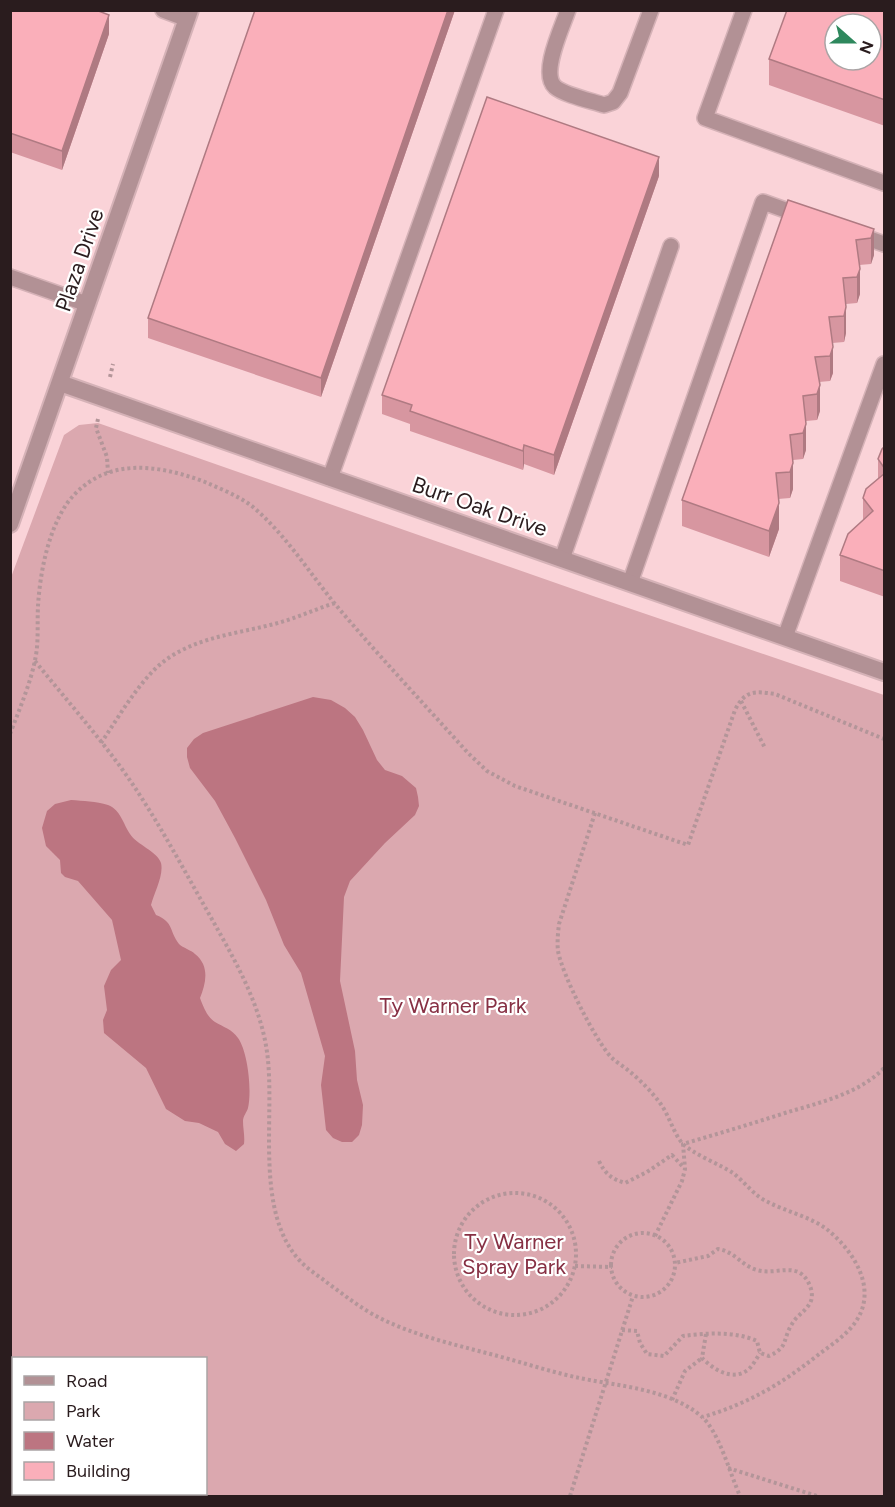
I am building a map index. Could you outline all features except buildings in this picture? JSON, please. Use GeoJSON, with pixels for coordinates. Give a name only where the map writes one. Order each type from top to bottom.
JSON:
{"type":"FeatureCollection","features":[{"type":"Feature","properties":{"kind":"street","name":"Plaza Drive"},"geometry":{"type":"LineString","coordinates":[[10,524],[189,15]]}},
{"type":"Feature","properties":{"kind":"street","name":"Burr Oak Drive"},"geometry":{"type":"LineString","coordinates":[[60,383],[885,672]]}},
{"type":"Feature","properties":{"kind":"lane"},"geometry":{"type":"LineString","coordinates":[[163,10],[189,15]]}},
{"type":"Feature","properties":{"kind":"lane"},"geometry":{"type":"LineString","coordinates":[[330,478],[496,10]]}},
{"type":"Feature","properties":{"kind":"lane"},"geometry":{"type":"LineString","coordinates":[[568,10],[549,67],[549,77],[555,87],[604,105],[613,102],[620,93],[651,10]]}},
{"type":"Feature","properties":{"kind":"lane"},"geometry":{"type":"LineString","coordinates":[[744,10],[705,118],[884,183]]}},
{"type":"Feature","properties":{"kind":"lane"},"geometry":{"type":"LineString","coordinates":[[630,583],[763,202],[818,221]]}},
{"type":"Feature","properties":{"kind":"lane"},"geometry":{"type":"LineString","coordinates":[[840,229],[885,244]]}},
{"type":"Feature","properties":{"kind":"lane"},"geometry":{"type":"LineString","coordinates":[[562,559],[671,246]]}},
{"type":"Feature","properties":{"kind":"lane"},"geometry":{"type":"LineString","coordinates":[[10,277],[87,304]]}},
{"type":"Feature","properties":{"kind":"lane"},"geometry":{"type":"LineString","coordinates":[[785,637],[885,364]]}},
{"type":"Feature","properties":{"kind":"path"},"geometry":{"type":"LineString","coordinates":[[10,734],[35,660],[40,583],[48,546],[67,504],[83,487],[102,475],[122,468],[144,467],[193,478],[221,489],[251,506],[270,522],[334,603],[468,753],[487,771],[514,786],[688,845],[735,710],[740,700],[748,694],[761,692],[775,694],[885,739]]}},
{"type":"Feature","properties":{"kind":"path"},"geometry":{"type":"LineString","coordinates":[[101,743],[136,692],[156,669],[172,656],[214,638],[272,625],[334,603]]}},
{"type":"Feature","properties":{"kind":"path"},"geometry":{"type":"LineString","coordinates":[[35,660],[122,768],[152,815],[229,951],[249,992],[261,1023],[267,1053],[273,1194],[284,1237],[296,1257],[353,1302],[394,1325],[566,1375],[607,1382],[687,1406],[703,1417],[718,1444],[740,1497]]}},
{"type":"Feature","properties":{"kind":"path"},"geometry":{"type":"LineString","coordinates":[[740,700],[765,748]]}},
{"type":"Feature","properties":{"kind":"path"},"geometry":{"type":"LineString","coordinates":[[595,813],[559,924],[558,953],[603,1048],[660,1102],[683,1144],[685,1169],[655,1236]]}},
{"type":"Feature","properties":{"kind":"path"},"geometry":{"type":"LineString","coordinates":[[683,1144],[831,1099],[878,1075],[885,1068]]}},
{"type":"Feature","properties":{"kind":"path"},"geometry":{"type":"LineString","coordinates":[[683,1144],[731,1172],[764,1201],[814,1222],[829,1231],[848,1251],[861,1271],[865,1290],[863,1306],[848,1332],[774,1387],[749,1401],[703,1417]]}},
{"type":"Feature","properties":{"kind":"path"},"geometry":{"type":"LineString","coordinates":[[599,1161],[603,1170],[613,1179],[625,1183],[647,1172],[672,1155],[685,1169]]}},
{"type":"Feature","properties":{"kind":"path"},"geometry":{"type":"LineString","coordinates":[[522,1193],[540,1197],[557,1208],[568,1223],[575,1241],[575,1266],[570,1280],[558,1297],[541,1310],[521,1315],[500,1313],[481,1305],[466,1290],[456,1271],[454,1250],[459,1229],[470,1213],[485,1201],[502,1194],[522,1193]]}},
{"type":"Feature","properties":{"kind":"path"},"geometry":{"type":"LineString","coordinates":[[641,1233],[655,1236],[668,1244],[674,1254],[674,1274],[670,1283],[658,1294],[649,1297],[633,1296],[621,1289],[615,1281],[612,1261],[617,1247],[628,1237],[641,1233]]}},
{"type":"Feature","properties":{"kind":"path"},"geometry":{"type":"LineString","coordinates":[[675,1263],[708,1256],[718,1249],[728,1250],[752,1269],[763,1272],[791,1269],[805,1276],[812,1295],[810,1305],[792,1323],[784,1346],[778,1352],[769,1356],[760,1353]]}},
{"type":"Feature","properties":{"kind":"path"},"geometry":{"type":"LineString","coordinates":[[575,1266],[612,1267]]}},
{"type":"Feature","properties":{"kind":"path"},"geometry":{"type":"LineString","coordinates":[[570,1497],[633,1296]]}},
{"type":"Feature","properties":{"kind":"path"},"geometry":{"type":"LineString","coordinates":[[622,1330],[637,1331],[640,1343],[647,1354],[664,1356],[682,1336],[706,1334],[747,1337],[757,1341],[760,1353],[750,1368],[737,1376],[712,1368],[702,1358]]}},
{"type":"Feature","properties":{"kind":"path"},"geometry":{"type":"LineString","coordinates":[[672,1400],[685,1371],[702,1358],[706,1334]]}},
{"type":"Feature","properties":{"kind":"path"},"geometry":{"type":"LineString","coordinates":[[727,1468],[817,1497]]}},
{"type":"Feature","properties":{"kind":"green space","name":"Ty Warner Park"},"geometry":{"type":"Polygon","coordinates":[[[98,423],[884,695],[884,1496],[11,1496],[10,580],[64,435],[79,425],[98,423]]]}},
{"type":"Feature","properties":{"kind":"water"},"geometry":{"type":"Polygon","coordinates":[[[313,697],[331,700],[355,717],[377,760],[385,770],[402,776],[416,788],[419,806],[415,815],[350,881],[344,897],[340,981],[355,1051],[357,1080],[363,1105],[362,1125],[359,1135],[352,1142],[342,1142],[333,1138],[326,1130],[321,1085],[325,1056],[301,973],[284,945],[266,900],[235,838],[215,801],[190,768],[187,757],[187,748],[203,733],[313,697]]]}},
{"type":"Feature","properties":{"kind":"water"},"geometry":{"type":"Polygon","coordinates":[[[71,800],[112,807],[119,814],[133,838],[155,855],[161,863],[160,878],[151,905],[156,915],[169,924],[179,944],[200,959],[205,969],[204,986],[200,998],[204,1008],[212,1020],[236,1035],[244,1052],[250,1092],[248,1108],[243,1119],[244,1144],[236,1151],[225,1144],[218,1132],[199,1123],[185,1121],[166,1109],[146,1068],[104,1033],[103,1020],[107,1010],[104,986],[111,970],[121,960],[112,920],[78,881],[65,877],[61,873],[60,860],[46,846],[42,828],[47,811],[55,804],[71,800]]]}},
{"type":"Feature","properties":{"kind":"park label","name":"Ty Warner Spray Park"},"geometry":{"type":"Point","coordinates":[514,1254]}}]}
